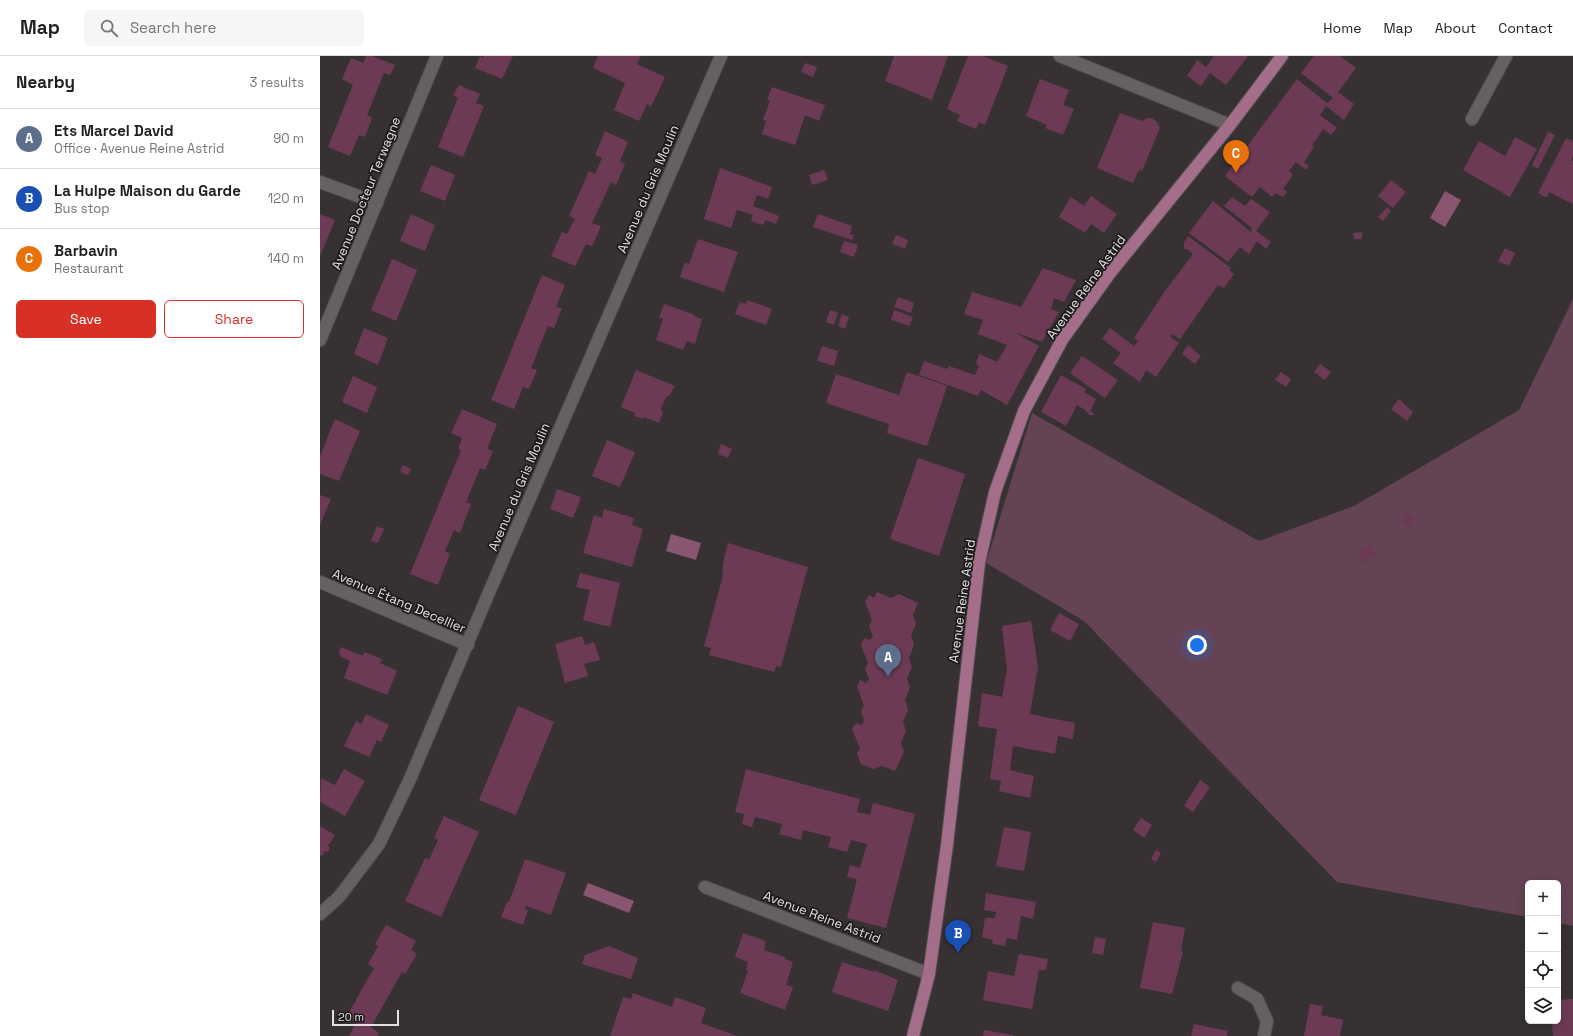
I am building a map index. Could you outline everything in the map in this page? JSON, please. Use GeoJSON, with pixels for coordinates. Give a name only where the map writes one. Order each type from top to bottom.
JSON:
{"type":"FeatureCollection","features":[{"type":"Feature","properties":{"kind":"main road","name":"Avenue Reine Astrid"},"geometry":{"type":"LineString","coordinates":[[914,1036],[929,974],[947,845],[979,564],[998,484],[1024,411],[1062,340],[1110,273],[1230,125],[1282,56]]}},
{"type":"Feature","properties":{"kind":"street","name":"Avenue Docteur Terwagne"},"geometry":{"type":"LineString","coordinates":[[320,340],[437,56]]}},
{"type":"Feature","properties":{"kind":"street","name":"Avenue du Gris Moulin"},"geometry":{"type":"LineString","coordinates":[[320,914],[339,897],[379,844],[410,779],[468,645],[490,589],[721,56]]}},
{"type":"Feature","properties":{"kind":"street"},"geometry":{"type":"LineString","coordinates":[[1060,56],[1230,125]]}},
{"type":"Feature","properties":{"kind":"street"},"geometry":{"type":"LineString","coordinates":[[1472,119],[1506,56]]}},
{"type":"Feature","properties":{"kind":"street"},"geometry":{"type":"LineString","coordinates":[[320,182],[377,203]]}},
{"type":"Feature","properties":{"kind":"street","name":"Avenue Étang Decellier"},"geometry":{"type":"LineString","coordinates":[[320,582],[468,645]]}},
{"type":"Feature","properties":{"kind":"street","name":"Avenue Reine Astrid"},"geometry":{"type":"LineString","coordinates":[[705,887],[929,974]]}},
{"type":"Feature","properties":{"kind":"street"},"geometry":{"type":"LineString","coordinates":[[1238,988],[1257,999],[1267,1021],[1264,1036]]}},
{"type":"Feature","properties":{"kind":"shaded area"},"geometry":{"type":"Polygon","coordinates":[[[1445,191],[1461,200],[1445,227],[1430,218],[1445,191]]]}},
{"type":"Feature","properties":{"kind":"shaded area"},"geometry":{"type":"Polygon","coordinates":[[[1573,299],[1573,926],[1561,924],[1561,880],[1525,880],[1525,916],[1337,882],[1084,621],[986,563],[1032,413],[1259,541],[1354,506],[1519,410],[1573,299]]]}},
{"type":"Feature","properties":{"kind":"shaded area"},"geometry":{"type":"Polygon","coordinates":[[[671,534],[701,543],[696,560],[666,551],[671,534]]]}},
{"type":"Feature","properties":{"kind":"shaded area"},"geometry":{"type":"Polygon","coordinates":[[[588,883],[634,901],[629,913],[583,895],[588,883]]]}},
{"type":"Feature","properties":{"kind":"building"},"geometry":{"type":"Polygon","coordinates":[[[366,56],[372,56],[395,65],[390,75],[384,73],[367,115],[372,118],[365,137],[359,135],[350,156],[328,147],[353,85],[342,79],[351,58],[363,63],[366,56]]]}},
{"type":"Feature","properties":{"kind":"building"},"geometry":{"type":"Polygon","coordinates":[[[480,56],[483,58],[484,56],[513,56],[502,79],[475,68],[480,56]]]}},
{"type":"Feature","properties":{"kind":"building"},"geometry":{"type":"Polygon","coordinates":[[[598,56],[641,56],[637,64],[665,77],[651,107],[647,104],[639,121],[614,110],[625,83],[593,68],[598,56]]]}},
{"type":"Feature","properties":{"kind":"building"},"geometry":{"type":"Polygon","coordinates":[[[894,56],[948,56],[932,100],[885,81],[894,56]]]}},
{"type":"Feature","properties":{"kind":"building"},"geometry":{"type":"Polygon","coordinates":[[[968,56],[983,56],[1008,66],[985,125],[979,122],[976,129],[957,121],[960,115],[947,109],[968,56]]]}},
{"type":"Feature","properties":{"kind":"building"},"geometry":{"type":"Polygon","coordinates":[[[1214,56],[1248,56],[1226,85],[1210,73],[1201,86],[1187,76],[1197,60],[1206,67],[1214,56]]]}},
{"type":"Feature","properties":{"kind":"building"},"geometry":{"type":"Polygon","coordinates":[[[1314,56],[1340,56],[1356,68],[1338,92],[1354,104],[1344,120],[1326,106],[1320,115],[1337,128],[1331,135],[1323,129],[1312,145],[1314,147],[1304,162],[1309,166],[1306,170],[1296,162],[1289,171],[1293,175],[1283,189],[1287,192],[1283,197],[1276,193],[1272,197],[1260,187],[1252,197],[1225,176],[1297,79],[1327,103],[1333,98],[1301,73],[1314,56]]]}},
{"type":"Feature","properties":{"kind":"building"},"geometry":{"type":"Polygon","coordinates":[[[805,63],[817,67],[813,77],[801,72],[805,63]]]}},
{"type":"Feature","properties":{"kind":"building"},"geometry":{"type":"Polygon","coordinates":[[[1040,79],[1069,90],[1063,105],[1074,109],[1063,135],[1045,128],[1047,125],[1026,116],[1040,79]]]}},
{"type":"Feature","properties":{"kind":"building"},"geometry":{"type":"Polygon","coordinates":[[[459,85],[480,94],[476,103],[484,106],[463,157],[438,147],[458,98],[453,95],[459,85]]]}},
{"type":"Feature","properties":{"kind":"building"},"geometry":{"type":"Polygon","coordinates":[[[772,87],[825,105],[819,121],[805,115],[795,145],[762,134],[766,121],[763,120],[770,101],[767,100],[772,87]]]}},
{"type":"Feature","properties":{"kind":"building"},"geometry":{"type":"Polygon","coordinates":[[[1120,113],[1142,121],[1147,118],[1152,118],[1157,122],[1160,128],[1142,171],[1139,170],[1133,183],[1097,168],[1120,113]]]}},
{"type":"Feature","properties":{"kind":"building"},"geometry":{"type":"Polygon","coordinates":[[[605,131],[628,142],[620,161],[625,164],[616,185],[611,182],[592,223],[601,226],[592,246],[586,244],[575,266],[551,256],[562,232],[567,234],[575,219],[569,216],[589,171],[595,174],[602,158],[595,155],[605,131]]]}},
{"type":"Feature","properties":{"kind":"building"},"geometry":{"type":"Polygon","coordinates":[[[1548,132],[1555,135],[1538,169],[1532,165],[1548,132]]]}},
{"type":"Feature","properties":{"kind":"building"},"geometry":{"type":"Polygon","coordinates":[[[1515,137],[1537,149],[1510,197],[1463,170],[1479,141],[1505,156],[1515,137]]]}},
{"type":"Feature","properties":{"kind":"building"},"geometry":{"type":"Polygon","coordinates":[[[1566,138],[1573,141],[1573,156],[1571,161],[1573,161],[1573,204],[1549,192],[1547,198],[1538,193],[1566,138]]]}},
{"type":"Feature","properties":{"kind":"building"},"geometry":{"type":"Polygon","coordinates":[[[431,165],[455,175],[445,201],[420,191],[431,165]]]}},
{"type":"Feature","properties":{"kind":"building"},"geometry":{"type":"Polygon","coordinates":[[[720,168],[772,187],[768,199],[757,195],[753,206],[779,216],[776,224],[766,220],[763,225],[751,221],[753,215],[737,210],[731,228],[704,219],[720,168]]]}},
{"type":"Feature","properties":{"kind":"building"},"geometry":{"type":"Polygon","coordinates":[[[824,170],[828,180],[812,185],[809,175],[824,170]]]}},
{"type":"Feature","properties":{"kind":"building"},"geometry":{"type":"Polygon","coordinates":[[[1391,180],[1406,192],[1393,208],[1378,196],[1391,180]]]}},
{"type":"Feature","properties":{"kind":"building"},"geometry":{"type":"Polygon","coordinates":[[[1091,196],[1117,214],[1104,233],[1091,224],[1085,233],[1059,217],[1071,197],[1084,206],[1091,196]]]}},
{"type":"Feature","properties":{"kind":"building"},"geometry":{"type":"Polygon","coordinates":[[[1232,197],[1245,206],[1251,199],[1270,212],[1256,231],[1271,242],[1266,249],[1257,241],[1249,254],[1240,247],[1228,262],[1189,233],[1213,201],[1251,232],[1252,228],[1224,206],[1232,197]]]}},
{"type":"Feature","properties":{"kind":"building"},"geometry":{"type":"Polygon","coordinates":[[[1387,207],[1391,211],[1383,221],[1378,217],[1387,207]]]}},
{"type":"Feature","properties":{"kind":"building"},"geometry":{"type":"Polygon","coordinates":[[[320,214],[335,220],[320,256],[320,214]]]}},
{"type":"Feature","properties":{"kind":"building"},"geometry":{"type":"Polygon","coordinates":[[[411,214],[435,225],[425,251],[400,241],[411,214]]]}},
{"type":"Feature","properties":{"kind":"building"},"geometry":{"type":"Polygon","coordinates":[[[818,214],[852,226],[850,234],[854,235],[852,240],[813,227],[818,214]]]}},
{"type":"Feature","properties":{"kind":"building"},"geometry":{"type":"Polygon","coordinates":[[[1362,232],[1362,239],[1354,239],[1353,233],[1362,232]]]}},
{"type":"Feature","properties":{"kind":"building"},"geometry":{"type":"Polygon","coordinates":[[[896,235],[908,240],[905,249],[892,244],[896,235]]]}},
{"type":"Feature","properties":{"kind":"building"},"geometry":{"type":"Polygon","coordinates":[[[1188,236],[1231,268],[1229,270],[1234,274],[1224,288],[1218,285],[1180,339],[1172,334],[1170,337],[1179,343],[1156,377],[1146,370],[1140,382],[1113,363],[1121,353],[1102,339],[1110,328],[1134,346],[1138,341],[1134,338],[1165,291],[1193,254],[1187,249],[1184,249],[1184,243],[1188,236]]]}},
{"type":"Feature","properties":{"kind":"building"},"geometry":{"type":"Polygon","coordinates":[[[698,239],[738,252],[724,292],[680,277],[685,262],[689,264],[698,239]]]}},
{"type":"Feature","properties":{"kind":"building"},"geometry":{"type":"Polygon","coordinates":[[[844,241],[858,245],[854,257],[840,252],[844,241]]]}},
{"type":"Feature","properties":{"kind":"building"},"geometry":{"type":"Polygon","coordinates":[[[1505,248],[1515,253],[1509,266],[1498,261],[1505,248]]]}},
{"type":"Feature","properties":{"kind":"building"},"geometry":{"type":"Polygon","coordinates":[[[392,259],[417,270],[396,321],[371,310],[392,259]]]}},
{"type":"Feature","properties":{"kind":"building"},"geometry":{"type":"Polygon","coordinates":[[[1043,268],[1076,280],[1064,302],[1054,298],[1051,309],[1059,312],[1042,342],[1014,332],[1039,346],[1007,405],[981,390],[978,396],[919,375],[924,361],[947,369],[949,366],[975,375],[979,366],[976,364],[979,354],[997,362],[1007,345],[978,334],[983,320],[964,314],[972,292],[1021,307],[1043,268]]]}},
{"type":"Feature","properties":{"kind":"building"},"geometry":{"type":"Polygon","coordinates":[[[542,275],[565,285],[556,307],[562,308],[554,328],[548,326],[531,368],[537,370],[529,389],[523,387],[514,409],[491,400],[542,275]]]}},
{"type":"Feature","properties":{"kind":"building"},"geometry":{"type":"Polygon","coordinates":[[[898,297],[914,303],[911,313],[894,307],[898,297]]]}},
{"type":"Feature","properties":{"kind":"building"},"geometry":{"type":"Polygon","coordinates":[[[747,300],[772,309],[766,325],[735,314],[740,302],[746,304],[747,300]]]}},
{"type":"Feature","properties":{"kind":"building"},"geometry":{"type":"Polygon","coordinates":[[[664,304],[702,319],[695,344],[687,341],[683,350],[656,340],[663,319],[659,318],[664,304]]]}},
{"type":"Feature","properties":{"kind":"building"},"geometry":{"type":"Polygon","coordinates":[[[830,310],[838,313],[834,325],[826,322],[830,310]]]}},
{"type":"Feature","properties":{"kind":"building"},"geometry":{"type":"Polygon","coordinates":[[[894,310],[913,317],[909,326],[891,320],[894,310]]]}},
{"type":"Feature","properties":{"kind":"building"},"geometry":{"type":"Polygon","coordinates":[[[842,314],[849,317],[845,329],[838,326],[842,314]]]}},
{"type":"Feature","properties":{"kind":"building"},"geometry":{"type":"Polygon","coordinates":[[[364,328],[388,338],[378,365],[354,354],[364,328]]]}},
{"type":"Feature","properties":{"kind":"building"},"geometry":{"type":"Polygon","coordinates":[[[1188,345],[1201,356],[1195,364],[1182,354],[1188,345]]]}},
{"type":"Feature","properties":{"kind":"building"},"geometry":{"type":"Polygon","coordinates":[[[822,346],[838,351],[834,366],[817,361],[822,346]]]}},
{"type":"Feature","properties":{"kind":"building"},"geometry":{"type":"Polygon","coordinates":[[[1082,356],[1118,380],[1105,398],[1070,373],[1082,356]]]}},
{"type":"Feature","properties":{"kind":"building"},"geometry":{"type":"Polygon","coordinates":[[[1320,364],[1331,372],[1325,380],[1314,372],[1320,364]]]}},
{"type":"Feature","properties":{"kind":"building"},"geometry":{"type":"Polygon","coordinates":[[[636,370],[675,386],[669,396],[666,397],[661,409],[663,413],[659,423],[644,417],[643,419],[634,416],[635,413],[621,407],[636,370]]]}},
{"type":"Feature","properties":{"kind":"building"},"geometry":{"type":"Polygon","coordinates":[[[907,372],[947,386],[927,446],[887,433],[889,424],[826,403],[836,374],[899,395],[907,372]]]}},
{"type":"Feature","properties":{"kind":"building"},"geometry":{"type":"Polygon","coordinates":[[[1281,372],[1291,379],[1286,387],[1275,380],[1281,372]]]}},
{"type":"Feature","properties":{"kind":"building"},"geometry":{"type":"Polygon","coordinates":[[[1061,375],[1086,389],[1084,392],[1096,399],[1091,410],[1094,415],[1089,415],[1085,410],[1077,405],[1066,426],[1041,412],[1061,375]]]}},
{"type":"Feature","properties":{"kind":"building"},"geometry":{"type":"Polygon","coordinates":[[[353,376],[377,387],[367,413],[342,402],[353,376]]]}},
{"type":"Feature","properties":{"kind":"building"},"geometry":{"type":"Polygon","coordinates":[[[1399,399],[1413,412],[1407,421],[1391,409],[1399,399]]]}},
{"type":"Feature","properties":{"kind":"building"},"geometry":{"type":"Polygon","coordinates":[[[462,409],[497,424],[487,449],[493,451],[485,470],[480,468],[466,502],[471,504],[460,533],[454,530],[445,551],[450,554],[438,585],[410,574],[461,450],[458,449],[462,438],[451,433],[462,409]]]}},
{"type":"Feature","properties":{"kind":"building"},"geometry":{"type":"Polygon","coordinates":[[[335,419],[360,431],[339,481],[320,474],[320,456],[335,419]]]}},
{"type":"Feature","properties":{"kind":"building"},"geometry":{"type":"Polygon","coordinates":[[[607,440],[635,452],[620,487],[592,476],[607,440]]]}},
{"type":"Feature","properties":{"kind":"building"},"geometry":{"type":"Polygon","coordinates":[[[721,444],[732,449],[728,458],[718,454],[721,444]]]}},
{"type":"Feature","properties":{"kind":"building"},"geometry":{"type":"Polygon","coordinates":[[[918,458],[965,474],[939,556],[890,539],[918,458]]]}},
{"type":"Feature","properties":{"kind":"building"},"geometry":{"type":"Polygon","coordinates":[[[403,465],[411,469],[408,475],[400,472],[403,465]]]}},
{"type":"Feature","properties":{"kind":"building"},"geometry":{"type":"Polygon","coordinates":[[[557,489],[581,497],[573,518],[550,509],[557,489]]]}},
{"type":"Feature","properties":{"kind":"building"},"geometry":{"type":"Polygon","coordinates":[[[320,495],[331,499],[320,525],[320,495]]]}},
{"type":"Feature","properties":{"kind":"building"},"geometry":{"type":"Polygon","coordinates":[[[604,509],[634,518],[632,525],[643,529],[632,567],[583,553],[594,515],[602,518],[604,509]]]}},
{"type":"Feature","properties":{"kind":"building"},"geometry":{"type":"Polygon","coordinates":[[[1406,514],[1414,517],[1410,526],[1403,523],[1406,514]]]}},
{"type":"Feature","properties":{"kind":"building"},"geometry":{"type":"Polygon","coordinates":[[[377,526],[384,529],[378,543],[371,541],[377,526]]]}},
{"type":"Feature","properties":{"kind":"building"},"geometry":{"type":"Polygon","coordinates":[[[728,543],[808,567],[781,667],[776,666],[774,672],[709,655],[711,648],[704,646],[722,579],[723,563],[728,543]]]}},
{"type":"Feature","properties":{"kind":"building"},"geometry":{"type":"Polygon","coordinates":[[[1371,545],[1376,555],[1362,563],[1357,552],[1371,545]]]}},
{"type":"Feature","properties":{"kind":"building"},"geometry":{"type":"Polygon","coordinates":[[[580,573],[620,583],[610,627],[583,620],[590,590],[576,587],[580,573]]]}},
{"type":"Feature","properties":{"kind":"building"},"geometry":{"type":"Polygon","coordinates":[[[877,592],[891,598],[899,594],[918,603],[913,615],[916,624],[911,635],[914,645],[909,658],[912,667],[907,679],[910,688],[905,700],[908,710],[903,722],[906,731],[901,743],[904,752],[895,771],[882,766],[873,769],[861,764],[857,753],[860,748],[852,729],[856,723],[862,725],[864,720],[861,711],[864,706],[857,686],[860,680],[866,683],[869,679],[865,669],[868,663],[861,645],[864,638],[870,640],[873,636],[869,626],[872,620],[865,602],[869,595],[874,598],[877,592]]]}},
{"type":"Feature","properties":{"kind":"building"},"geometry":{"type":"Polygon","coordinates":[[[1059,613],[1079,624],[1070,641],[1050,630],[1059,613]]]}},
{"type":"Feature","properties":{"kind":"building"},"geometry":{"type":"Polygon","coordinates":[[[1031,621],[1038,667],[1030,714],[1075,723],[1073,739],[1058,736],[1055,754],[1013,746],[1010,770],[1034,776],[1030,798],[999,791],[1001,781],[990,779],[997,729],[978,726],[982,693],[1002,697],[1007,670],[1002,626],[1031,621]]]}},
{"type":"Feature","properties":{"kind":"building"},"geometry":{"type":"Polygon","coordinates":[[[582,636],[585,645],[594,642],[600,660],[584,664],[588,676],[565,683],[555,644],[582,636]]]}},
{"type":"Feature","properties":{"kind":"building"},"geometry":{"type":"Polygon","coordinates":[[[341,647],[363,656],[364,652],[382,659],[380,663],[397,671],[387,695],[344,678],[350,661],[341,657],[339,651],[341,647]]]}},
{"type":"Feature","properties":{"kind":"building"},"geometry":{"type":"Polygon","coordinates":[[[518,706],[554,722],[516,815],[479,800],[518,706]]]}},
{"type":"Feature","properties":{"kind":"building"},"geometry":{"type":"Polygon","coordinates":[[[366,714],[389,725],[381,742],[377,740],[369,757],[344,746],[356,721],[361,724],[366,714]]]}},
{"type":"Feature","properties":{"kind":"building"},"geometry":{"type":"Polygon","coordinates":[[[344,769],[365,781],[345,816],[320,802],[321,778],[335,785],[344,769]]]}},
{"type":"Feature","properties":{"kind":"building"},"geometry":{"type":"Polygon","coordinates":[[[746,769],[860,799],[857,812],[870,815],[873,803],[915,814],[886,928],[847,918],[857,879],[847,877],[850,865],[860,868],[867,844],[851,840],[847,852],[828,847],[831,837],[803,830],[801,840],[779,834],[782,824],[755,817],[752,827],[742,824],[744,814],[735,812],[746,769]]]}},
{"type":"Feature","properties":{"kind":"building"},"geometry":{"type":"Polygon","coordinates":[[[1200,780],[1210,787],[1193,812],[1184,806],[1200,780]]]}},
{"type":"Feature","properties":{"kind":"building"},"geometry":{"type":"Polygon","coordinates":[[[444,816],[479,832],[441,917],[405,901],[425,858],[429,860],[438,840],[434,838],[444,816]]]}},
{"type":"Feature","properties":{"kind":"building"},"geometry":{"type":"Polygon","coordinates":[[[1141,818],[1152,825],[1144,838],[1133,830],[1141,818]]]}},
{"type":"Feature","properties":{"kind":"building"},"geometry":{"type":"Polygon","coordinates":[[[320,826],[335,835],[328,846],[330,848],[328,852],[325,851],[322,856],[320,855],[320,826]]]}},
{"type":"Feature","properties":{"kind":"building"},"geometry":{"type":"Polygon","coordinates":[[[1004,827],[1031,832],[1024,871],[996,866],[1004,827]]]}},
{"type":"Feature","properties":{"kind":"building"},"geometry":{"type":"Polygon","coordinates":[[[1156,850],[1161,853],[1156,862],[1151,859],[1156,850]]]}},
{"type":"Feature","properties":{"kind":"building"},"geometry":{"type":"Polygon","coordinates":[[[525,859],[566,873],[551,915],[526,906],[525,909],[528,910],[523,925],[501,917],[507,902],[509,902],[525,859]]]}},
{"type":"Feature","properties":{"kind":"building"},"geometry":{"type":"Polygon","coordinates":[[[986,893],[1036,902],[1033,919],[1021,916],[1017,940],[1007,938],[1005,946],[992,944],[993,940],[982,937],[985,918],[995,918],[996,912],[984,910],[986,893]]]}},
{"type":"Feature","properties":{"kind":"building"},"geometry":{"type":"Polygon","coordinates":[[[1153,922],[1185,928],[1181,951],[1183,952],[1172,994],[1140,988],[1153,922]]]}},
{"type":"Feature","properties":{"kind":"building"},"geometry":{"type":"Polygon","coordinates":[[[386,925],[416,941],[411,950],[417,954],[405,974],[402,972],[371,1027],[379,1033],[377,1036],[349,1036],[357,1021],[347,1016],[374,968],[368,964],[378,946],[375,944],[386,925]]]}},
{"type":"Feature","properties":{"kind":"building"},"geometry":{"type":"Polygon","coordinates":[[[743,933],[766,941],[764,950],[785,957],[785,959],[793,962],[786,985],[793,987],[785,1010],[740,993],[748,971],[746,970],[748,962],[735,957],[743,933]]]}},
{"type":"Feature","properties":{"kind":"building"},"geometry":{"type":"Polygon","coordinates":[[[1095,937],[1106,939],[1103,955],[1092,953],[1095,937]]]}},
{"type":"Feature","properties":{"kind":"building"},"geometry":{"type":"Polygon","coordinates":[[[609,946],[638,958],[631,979],[582,964],[585,955],[609,946]]]}},
{"type":"Feature","properties":{"kind":"building"},"geometry":{"type":"Polygon","coordinates":[[[1019,954],[1048,959],[1046,970],[1039,970],[1032,1009],[983,1000],[988,971],[1014,976],[1019,954]]]}},
{"type":"Feature","properties":{"kind":"building"},"geometry":{"type":"Polygon","coordinates":[[[842,962],[874,972],[874,970],[898,980],[888,1011],[832,992],[842,962]]]}},
{"type":"Feature","properties":{"kind":"building"},"geometry":{"type":"Polygon","coordinates":[[[633,993],[672,1007],[675,997],[706,1008],[701,1023],[737,1036],[610,1036],[623,997],[631,999],[633,993]]]}},
{"type":"Feature","properties":{"kind":"building"},"geometry":{"type":"Polygon","coordinates":[[[1573,999],[1573,1036],[1553,1036],[1552,1024],[1561,1024],[1561,1000],[1573,999]]]}},
{"type":"Feature","properties":{"kind":"building"},"geometry":{"type":"Polygon","coordinates":[[[1310,1004],[1323,1006],[1321,1015],[1343,1020],[1340,1036],[1304,1036],[1310,1004]]]}},
{"type":"Feature","properties":{"kind":"building"},"geometry":{"type":"Polygon","coordinates":[[[1194,1024],[1228,1031],[1227,1036],[1191,1036],[1194,1024]]]}},
{"type":"Feature","properties":{"kind":"building"},"geometry":{"type":"Polygon","coordinates":[[[984,1030],[1013,1035],[1013,1036],[983,1036],[984,1030]]]}},
{"type":"Feature","properties":{"kind":"place","name":"Barbavin"},"geometry":{"type":"Point","coordinates":[1236,173]}},
{"type":"Feature","properties":{"kind":"place","name":"Ets Marcel David"},"geometry":{"type":"Point","coordinates":[888,677]}},
{"type":"Feature","properties":{"kind":"place","name":"La Hulpe Maison du Garde"},"geometry":{"type":"Point","coordinates":[958,953]}}]}
